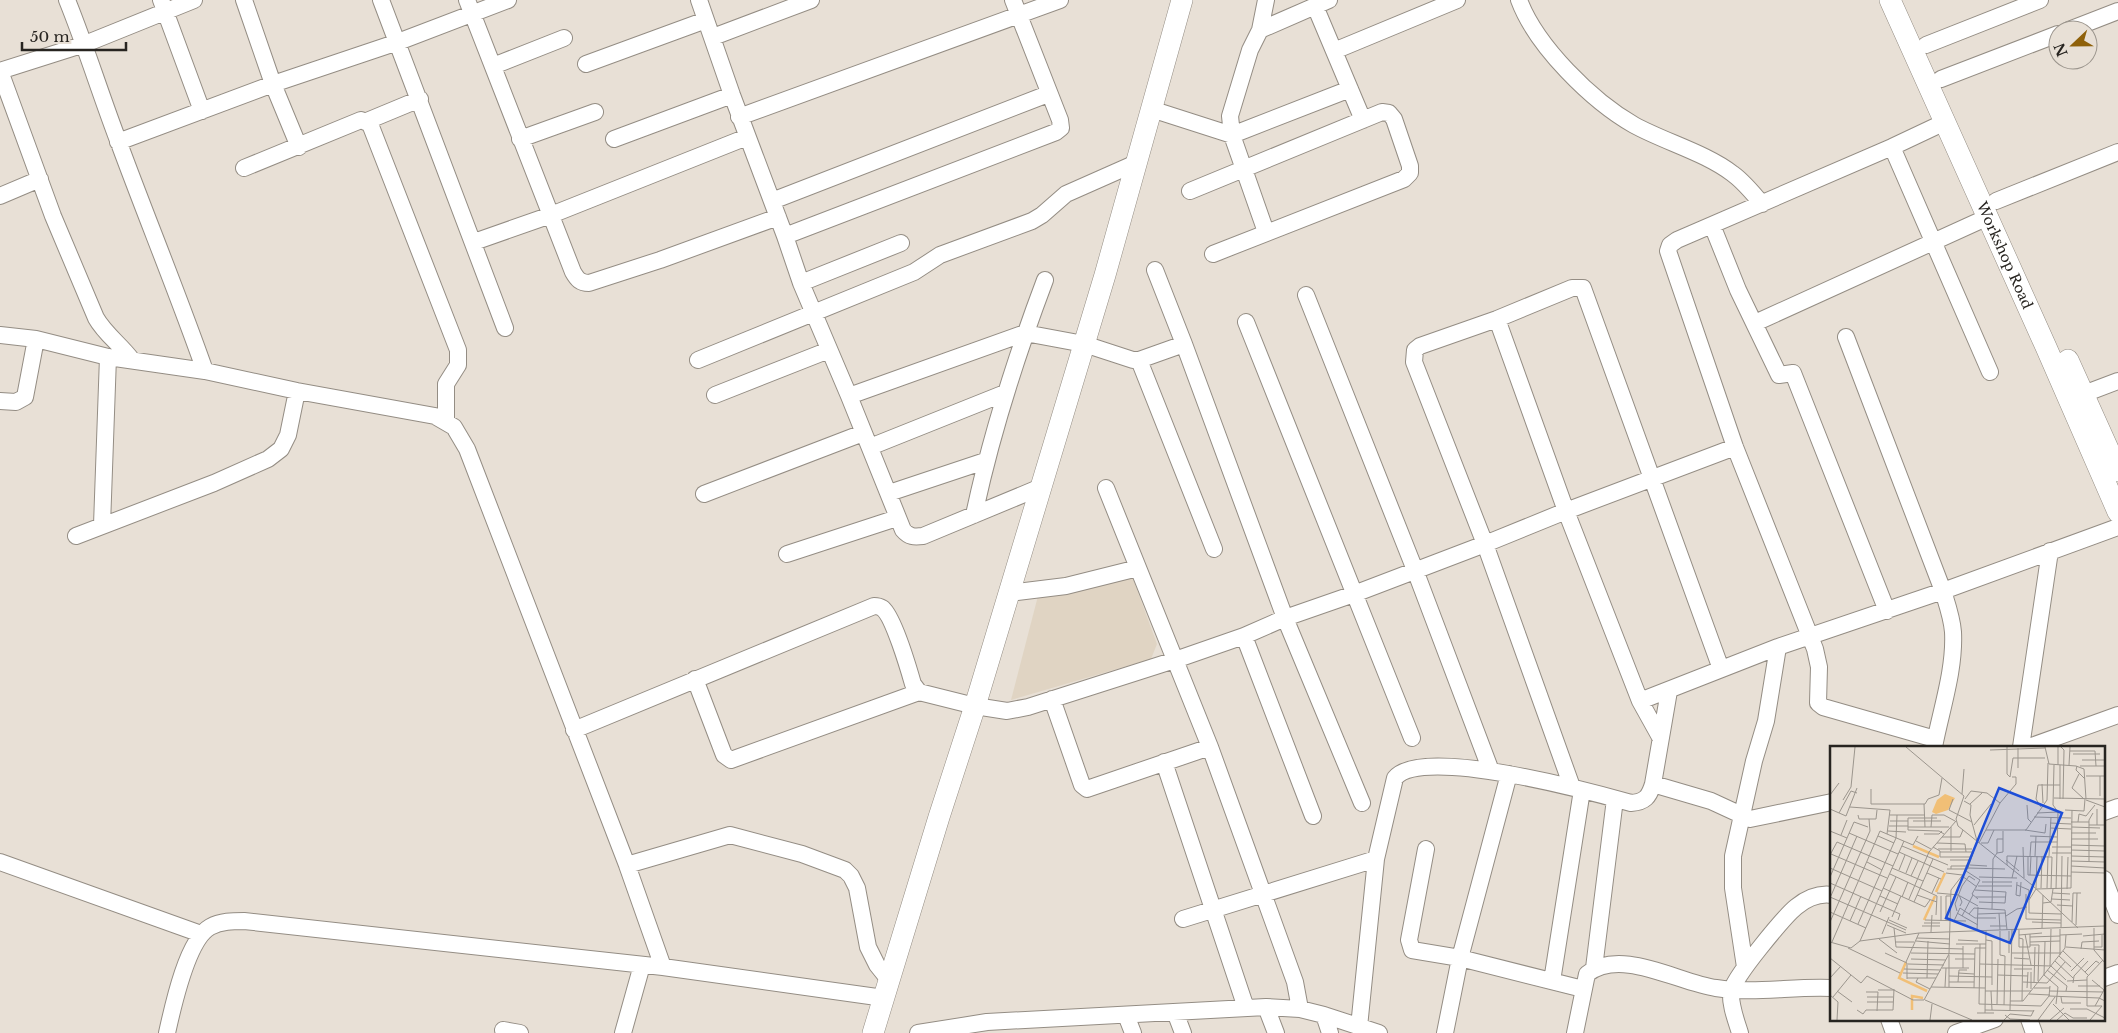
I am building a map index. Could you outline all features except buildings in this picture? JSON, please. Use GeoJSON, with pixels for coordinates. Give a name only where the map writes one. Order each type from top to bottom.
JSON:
{"type":"FeatureCollection","features":[{"type":"Feature","properties":{"kind":"main road"},"geometry":{"type":"LineString","coordinates":[[873,1033],[938,817],[976,706],[1084,344],[1182,0]]}},
{"type":"Feature","properties":{"kind":"main road","name":"Workshop Road"},"geometry":{"type":"LineString","coordinates":[[1890,0],[1945,122],[1992,209]]}},
{"type":"Feature","properties":{"kind":"main road","name":"Workshop Road"},"geometry":{"type":"LineString","coordinates":[[1906,0],[1941,78],[1992,209],[2076,397],[2118,512]]}},
{"type":"Feature","properties":{"kind":"main road","name":"Workshop Road"},"geometry":{"type":"LineString","coordinates":[[2076,397],[2118,471]]}},
{"type":"Feature","properties":{"kind":"street"},"geometry":{"type":"LineString","coordinates":[[68,0],[118,142],[177,291],[205,371]]}},
{"type":"Feature","properties":{"kind":"street"},"geometry":{"type":"LineString","coordinates":[[132,360],[120,344],[103,329],[96,318],[53,216],[0,71],[85,44],[163,6],[194,0]]}},
{"type":"Feature","properties":{"kind":"street"},"geometry":{"type":"LineString","coordinates":[[244,0],[273,84],[299,147]]}},
{"type":"Feature","properties":{"kind":"street"},"geometry":{"type":"LineString","coordinates":[[382,0],[505,328]]}},
{"type":"Feature","properties":{"kind":"street"},"geometry":{"type":"LineString","coordinates":[[118,142],[273,84],[398,42],[470,6],[508,0]]}},
{"type":"Feature","properties":{"kind":"street"},"geometry":{"type":"LineString","coordinates":[[699,0],[801,283],[850,396],[897,518],[907,535],[914,537],[923,536],[1041,487]]}},
{"type":"Feature","properties":{"kind":"street"},"geometry":{"type":"LineString","coordinates":[[713,37],[811,0]]}},
{"type":"Feature","properties":{"kind":"street"},"geometry":{"type":"LineString","coordinates":[[740,117],[1016,7],[1060,0]]}},
{"type":"Feature","properties":{"kind":"street"},"geometry":{"type":"LineString","coordinates":[[1266,0],[1260,30],[1250,50],[1230,116],[1232,135],[1266,232]]}},
{"type":"Feature","properties":{"kind":"street"},"geometry":{"type":"LineString","coordinates":[[1334,51],[1457,0]]}},
{"type":"Feature","properties":{"kind":"street"},"geometry":{"type":"LineString","coordinates":[[1519,0],[1541,40],[1589,93],[1632,124],[1714,162],[1732,173],[1744,183],[1762,204]]}},
{"type":"Feature","properties":{"kind":"street"},"geometry":{"type":"LineString","coordinates":[[1926,45],[2040,0]]}},
{"type":"Feature","properties":{"kind":"street"},"geometry":{"type":"LineString","coordinates":[[1260,30],[1322,3],[1334,51],[1363,120]]}},
{"type":"Feature","properties":{"kind":"street"},"geometry":{"type":"LineString","coordinates":[[163,6],[202,110]]}},
{"type":"Feature","properties":{"kind":"street"},"geometry":{"type":"LineString","coordinates":[[470,6],[573,272],[582,283],[589,283],[660,260],[778,217]]}},
{"type":"Feature","properties":{"kind":"street"},"geometry":{"type":"LineString","coordinates":[[785,236],[1056,132],[1061,128],[1060,120],[1048,94],[1016,7]]}},
{"type":"Feature","properties":{"kind":"street"},"geometry":{"type":"LineString","coordinates":[[2095,20],[2118,11]]}},
{"type":"Feature","properties":{"kind":"street"},"geometry":{"type":"LineString","coordinates":[[586,64],[706,20]]}},
{"type":"Feature","properties":{"kind":"street"},"geometry":{"type":"LineString","coordinates":[[494,66],[564,38]]}},
{"type":"Feature","properties":{"kind":"street"},"geometry":{"type":"LineString","coordinates":[[1941,78],[2048,38]]}},
{"type":"Feature","properties":{"kind":"street"},"geometry":{"type":"LineString","coordinates":[[1151,109],[1232,135],[1350,89]]}},
{"type":"Feature","properties":{"kind":"street"},"geometry":{"type":"LineString","coordinates":[[772,201],[1048,94]]}},
{"type":"Feature","properties":{"kind":"street"},"geometry":{"type":"LineString","coordinates":[[614,139],[732,95]]}},
{"type":"Feature","properties":{"kind":"street"},"geometry":{"type":"LineString","coordinates":[[244,168],[361,120],[367,121],[420,100]]}},
{"type":"Feature","properties":{"kind":"street"},"geometry":{"type":"LineString","coordinates":[[520,138],[595,112]]}},
{"type":"Feature","properties":{"kind":"street"},"geometry":{"type":"LineString","coordinates":[[1190,191],[1382,112],[1389,113],[1397,128],[1410,166],[1410,174],[1404,180],[1213,254]]}},
{"type":"Feature","properties":{"kind":"street"},"geometry":{"type":"LineString","coordinates":[[367,121],[373,128],[458,350],[458,364],[446,384],[446,422]]}},
{"type":"Feature","properties":{"kind":"street"},"geometry":{"type":"LineString","coordinates":[[1846,337],[1943,591],[1953,631],[1952,661],[1934,743],[1820,706],[1818,700],[1818,658],[1735,447],[1668,251],[1670,245],[1677,240],[1892,147],[1945,122]]}},
{"type":"Feature","properties":{"kind":"street"},"geometry":{"type":"LineString","coordinates":[[474,242],[551,215],[747,137]]}},
{"type":"Feature","properties":{"kind":"street"},"geometry":{"type":"LineString","coordinates":[[1892,147],[1990,372]]}},
{"type":"Feature","properties":{"kind":"street"},"geometry":{"type":"LineString","coordinates":[[1755,323],[1933,242],[1992,209],[2118,152]]}},
{"type":"Feature","properties":{"kind":"street"},"geometry":{"type":"LineString","coordinates":[[698,360],[914,272],[940,254],[1020,227],[1042,215],[1066,194],[1136,163]]}},
{"type":"Feature","properties":{"kind":"street"},"geometry":{"type":"LineString","coordinates":[[0,196],[40,179]]}},
{"type":"Feature","properties":{"kind":"street"},"geometry":{"type":"LineString","coordinates":[[1712,225],[1738,290],[1779,375],[1793,373],[1886,610]]}},
{"type":"Feature","properties":{"kind":"street"},"geometry":{"type":"LineString","coordinates":[[801,283],[901,243]]}},
{"type":"Feature","properties":{"kind":"street"},"geometry":{"type":"LineString","coordinates":[[1155,270],[1285,618],[1362,803]]}},
{"type":"Feature","properties":{"kind":"street"},"geometry":{"type":"LineString","coordinates":[[974,515],[985,460],[1005,393],[1045,280]]}},
{"type":"Feature","properties":{"kind":"street"},"geometry":{"type":"LineString","coordinates":[[1552,981],[1577,788],[1413,356],[1415,350],[1420,346],[1497,319],[1572,288],[1583,288],[1721,668]]}},
{"type":"Feature","properties":{"kind":"street"},"geometry":{"type":"LineString","coordinates":[[1306,295],[1415,570],[1490,771]]}},
{"type":"Feature","properties":{"kind":"street"},"geometry":{"type":"LineString","coordinates":[[1497,319],[1566,511],[1640,701],[1660,737]]}},
{"type":"Feature","properties":{"kind":"street"},"geometry":{"type":"LineString","coordinates":[[1246,322],[1412,738]]}},
{"type":"Feature","properties":{"kind":"street"},"geometry":{"type":"LineString","coordinates":[[850,396],[1025,333],[1084,344],[1126,359],[1139,360],[1184,344]]}},
{"type":"Feature","properties":{"kind":"street"},"geometry":{"type":"LineString","coordinates":[[0,335],[36,339],[108,356],[205,371],[297,392],[435,416],[454,427],[468,449],[627,865],[663,967]]}},
{"type":"Feature","properties":{"kind":"street"},"geometry":{"type":"LineString","coordinates":[[0,401],[16,402],[25,398],[36,339]]}},
{"type":"Feature","properties":{"kind":"street"},"geometry":{"type":"LineString","coordinates":[[716,396],[829,350]]}},
{"type":"Feature","properties":{"kind":"street"},"geometry":{"type":"LineString","coordinates":[[102,526],[108,356]]}},
{"type":"Feature","properties":{"kind":"street"},"geometry":{"type":"LineString","coordinates":[[1139,360],[1214,549]]}},
{"type":"Feature","properties":{"kind":"street"},"geometry":{"type":"LineString","coordinates":[[2076,397],[2118,381]]}},
{"type":"Feature","properties":{"kind":"street"},"geometry":{"type":"LineString","coordinates":[[76,536],[214,483],[275,455],[286,442],[297,392]]}},
{"type":"Feature","properties":{"kind":"street"},"geometry":{"type":"LineString","coordinates":[[704,494],[1005,393]]}},
{"type":"Feature","properties":{"kind":"street"},"geometry":{"type":"LineString","coordinates":[[695,679],[724,755],[731,760],[919,692],[976,706],[1007,711],[1028,707],[1244,636],[1285,618],[1354,594],[1735,447]]}},
{"type":"Feature","properties":{"kind":"street"},"geometry":{"type":"LineString","coordinates":[[889,494],[985,460]]}},
{"type":"Feature","properties":{"kind":"street"},"geometry":{"type":"LineString","coordinates":[[1106,488],[1210,748],[1264,893],[1297,988],[1300,1009]]}},
{"type":"Feature","properties":{"kind":"street"},"geometry":{"type":"LineString","coordinates":[[787,554],[897,518]]}},
{"type":"Feature","properties":{"kind":"street"},"geometry":{"type":"LineString","coordinates":[[1640,701],[1778,647],[1943,591],[2118,527]]}},
{"type":"Feature","properties":{"kind":"street"},"geometry":{"type":"LineString","coordinates":[[2021,746],[2050,551]]}},
{"type":"Feature","properties":{"kind":"street"},"geometry":{"type":"LineString","coordinates":[[1009,593],[1066,586],[1138,568]]}},
{"type":"Feature","properties":{"kind":"street"},"geometry":{"type":"LineString","coordinates":[[574,730],[874,606],[882,607],[892,624],[914,684],[919,692]]}},
{"type":"Feature","properties":{"kind":"street"},"geometry":{"type":"LineString","coordinates":[[1244,636],[1313,816]]}},
{"type":"Feature","properties":{"kind":"street"},"geometry":{"type":"LineString","coordinates":[[1745,967],[1732,871],[1741,816],[1766,721],[1778,647]]}},
{"type":"Feature","properties":{"kind":"street"},"geometry":{"type":"LineString","coordinates":[[1359,1027],[1376,859],[1395,778],[1399,772],[1439,767],[1490,771],[1577,788],[1631,803],[1640,802],[1646,800],[1653,784],[1669,691]]}},
{"type":"Feature","properties":{"kind":"street"},"geometry":{"type":"LineString","coordinates":[[1052,699],[1082,785],[1087,789],[1210,748]]}},
{"type":"Feature","properties":{"kind":"street"},"geometry":{"type":"LineString","coordinates":[[2035,746],[2052,743],[2118,715]]}},
{"type":"Feature","properties":{"kind":"street"},"geometry":{"type":"LineString","coordinates":[[1164,762],[1246,1008]]}},
{"type":"Feature","properties":{"kind":"street"},"geometry":{"type":"LineString","coordinates":[[1444,1033],[1460,958],[1509,774]]}},
{"type":"Feature","properties":{"kind":"street"},"geometry":{"type":"LineString","coordinates":[[1653,784],[1711,801],[1750,819],[1830,802]]}},
{"type":"Feature","properties":{"kind":"street"},"geometry":{"type":"LineString","coordinates":[[1594,968],[1615,799]]}},
{"type":"Feature","properties":{"kind":"street"},"geometry":{"type":"LineString","coordinates":[[2106,811],[2118,807]]}},
{"type":"Feature","properties":{"kind":"street"},"geometry":{"type":"LineString","coordinates":[[167,1033],[192,948],[201,934],[210,927],[223,922],[244,921],[642,965],[886,989],[868,947],[857,888],[851,876],[845,870],[802,854],[730,834],[627,865]]}},
{"type":"Feature","properties":{"kind":"street"},"geometry":{"type":"LineString","coordinates":[[1426,849],[1409,945],[1412,950],[1460,958],[1584,989]]}},
{"type":"Feature","properties":{"kind":"street"},"geometry":{"type":"LineString","coordinates":[[1183,919],[1376,859]]}},
{"type":"Feature","properties":{"kind":"street"},"geometry":{"type":"LineString","coordinates":[[0,862],[201,934]]}},
{"type":"Feature","properties":{"kind":"street"},"geometry":{"type":"LineString","coordinates":[[2106,878],[2118,874]]}},
{"type":"Feature","properties":{"kind":"street"},"geometry":{"type":"LineString","coordinates":[[2106,886],[2112,909]]}},
{"type":"Feature","properties":{"kind":"street"},"geometry":{"type":"LineString","coordinates":[[1740,1033],[1732,1004],[1731,990],[1745,967],[1795,908],[1819,894],[1830,895]]}},
{"type":"Feature","properties":{"kind":"street"},"geometry":{"type":"LineString","coordinates":[[1575,1033],[1587,974],[1594,968],[1604,965],[1617,964],[1651,970],[1714,988],[1731,990],[1830,988]]}},
{"type":"Feature","properties":{"kind":"street"},"geometry":{"type":"LineString","coordinates":[[623,1033],[642,965]]}},
{"type":"Feature","properties":{"kind":"street"},"geometry":{"type":"LineString","coordinates":[[2106,977],[2118,973]]}},
{"type":"Feature","properties":{"kind":"street"},"geometry":{"type":"LineString","coordinates":[[918,1033],[986,1022],[1049,1026],[1126,1015],[1266,1007],[1300,1009],[1379,1033]]}},
{"type":"Feature","properties":{"kind":"street"},"geometry":{"type":"LineString","coordinates":[[1266,1007],[1276,1033]]}},
{"type":"Feature","properties":{"kind":"street"},"geometry":{"type":"LineString","coordinates":[[1175,1012],[1183,1033]]}},
{"type":"Feature","properties":{"kind":"street"},"geometry":{"type":"LineString","coordinates":[[1126,1015],[1133,1033]]}},
{"type":"Feature","properties":{"kind":"street"},"geometry":{"type":"LineString","coordinates":[[1324,1015],[1330,1033]]}},
{"type":"Feature","properties":{"kind":"street"},"geometry":{"type":"LineString","coordinates":[[1889,1020],[1894,1033]]}},
{"type":"Feature","properties":{"kind":"street"},"geometry":{"type":"LineString","coordinates":[[1956,1033],[1992,1020]]}},
{"type":"Feature","properties":{"kind":"street"},"geometry":{"type":"LineString","coordinates":[[2029,1020],[2034,1033]]}},
{"type":"Feature","properties":{"kind":"street"},"geometry":{"type":"LineString","coordinates":[[503,1030],[520,1033]]}},
{"type":"Feature","properties":{"kind":"shaded area"},"geometry":{"type":"Polygon","coordinates":[[[1132,576],[1157,644],[1151,659],[1011,700],[1039,592],[1132,576]]]}}]}
